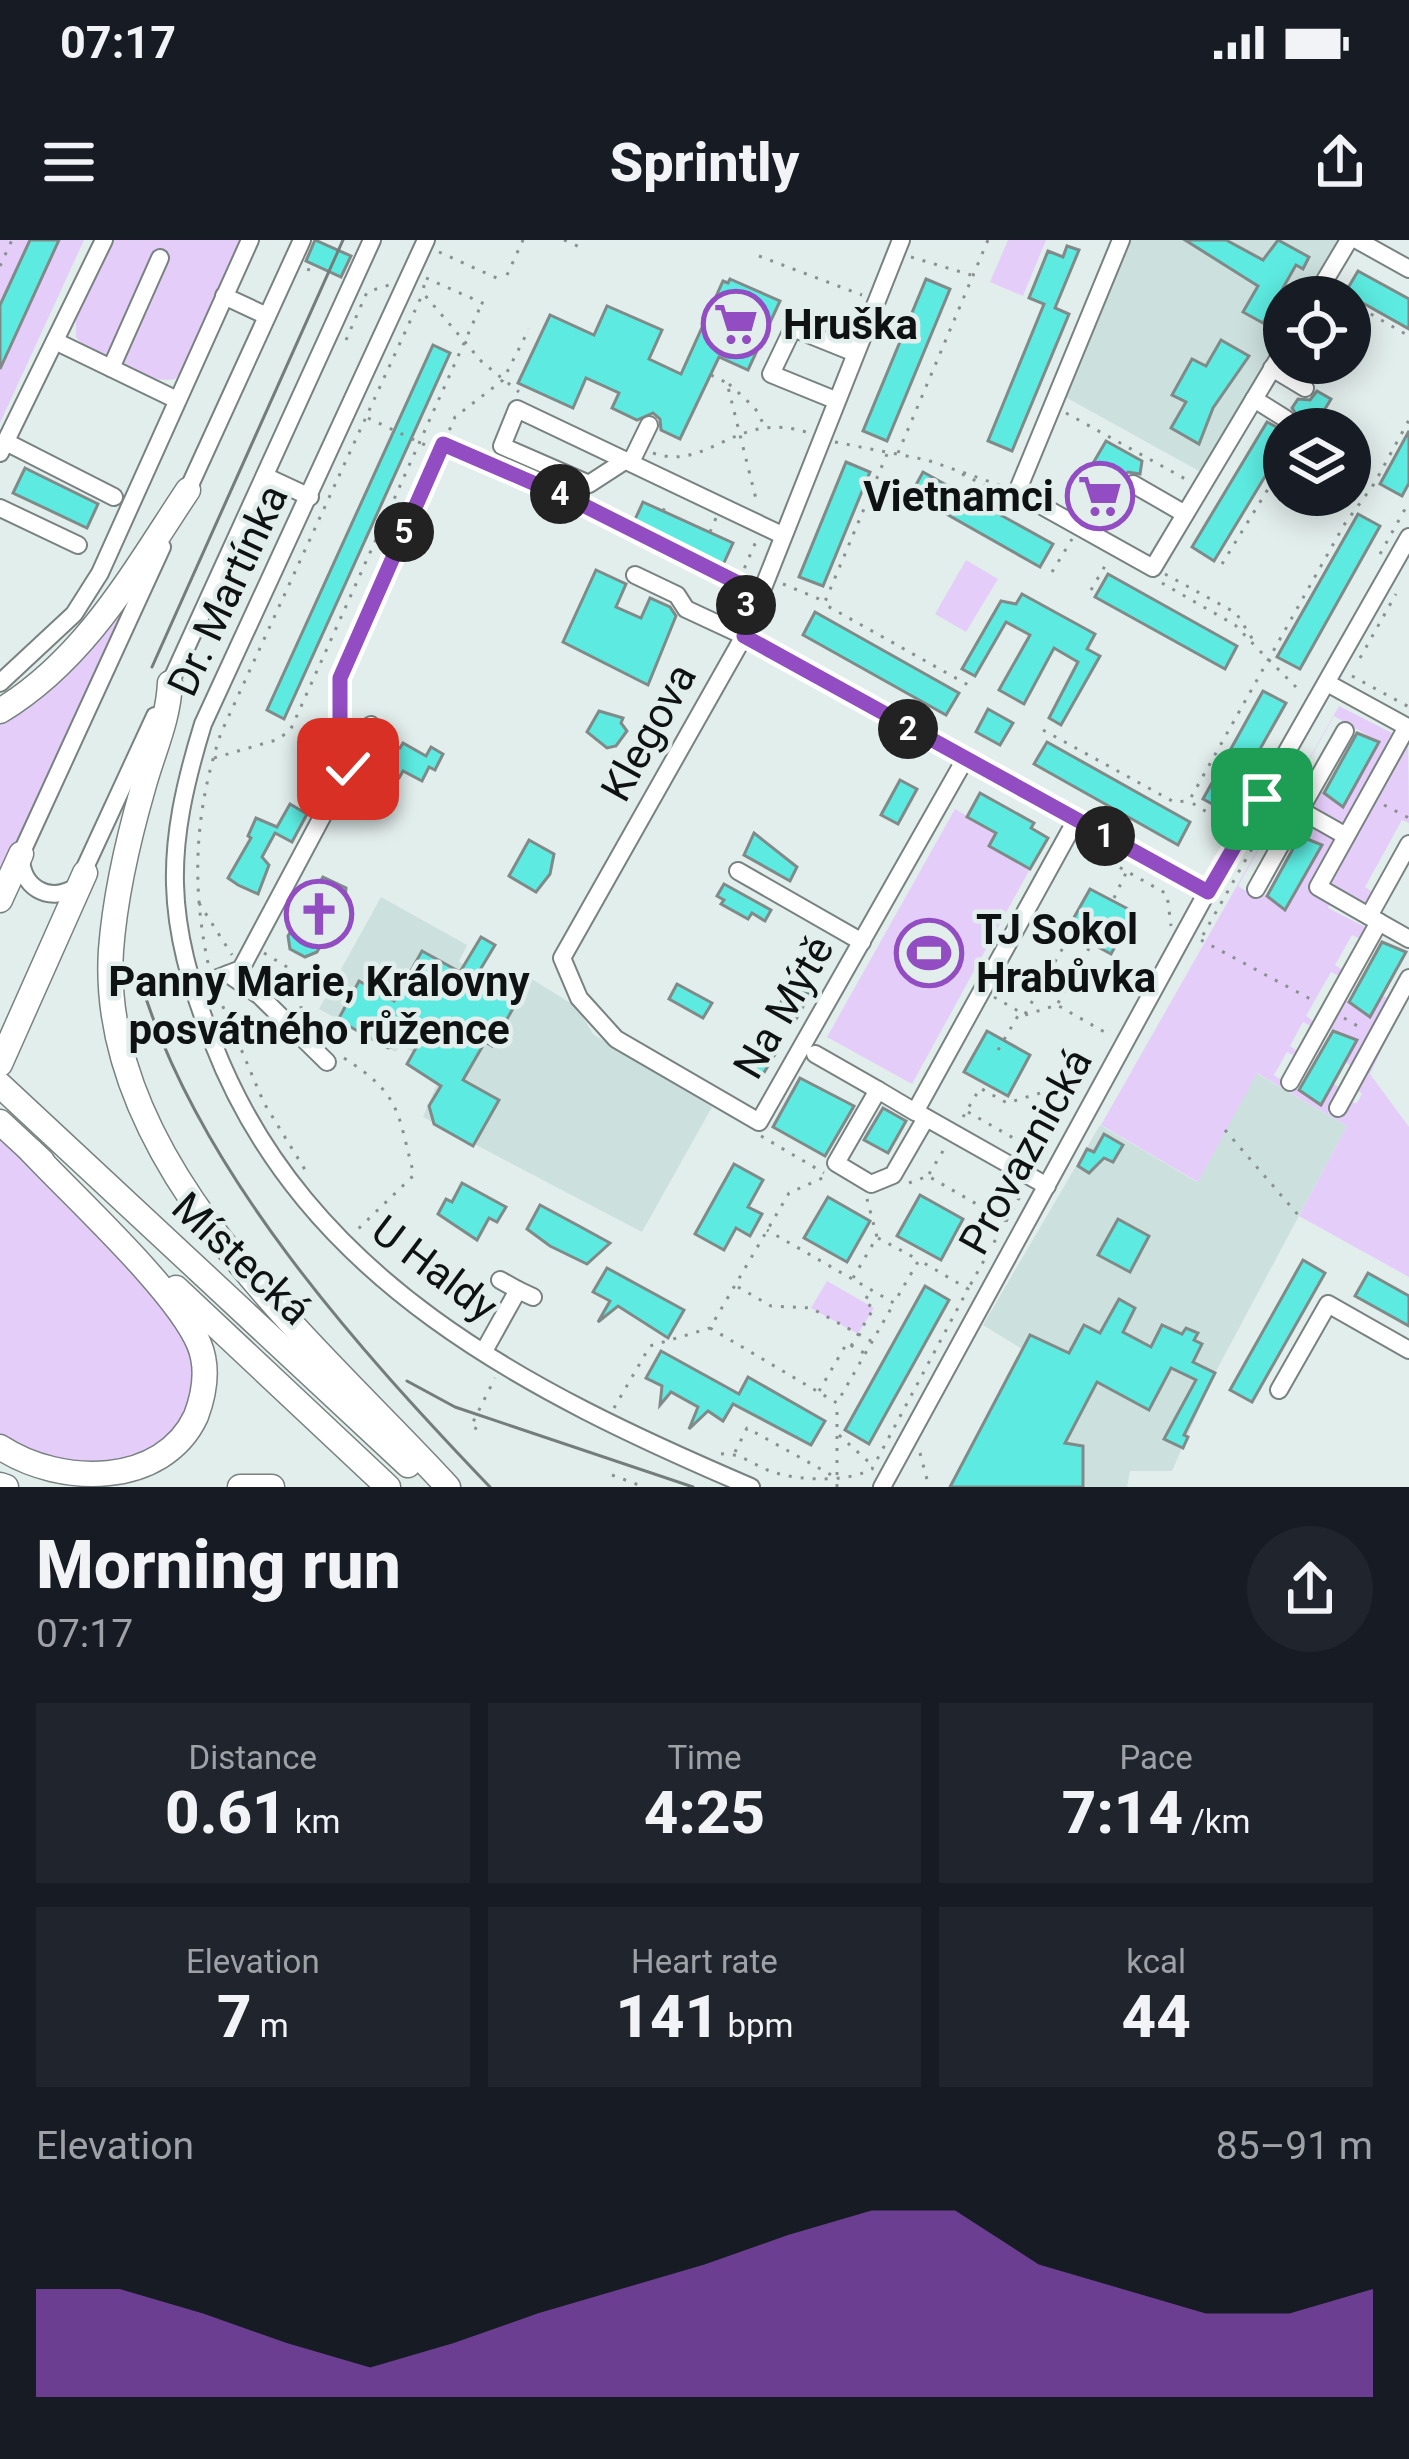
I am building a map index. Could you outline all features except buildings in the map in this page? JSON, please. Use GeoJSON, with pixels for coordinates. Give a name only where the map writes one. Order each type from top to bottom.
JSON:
{"type":"FeatureCollection","features":[{"type":"Feature","properties":{"kind":"highway"},"geometry":{"type":"LineString","coordinates":[[0,711],[38,684],[84,640],[188,490]]}},
{"type":"Feature","properties":{"kind":"highway"},"geometry":{"type":"LineString","coordinates":[[170,683],[168,719],[144,786],[112,949],[116,1013],[131,1077],[173,1169],[226,1246],[448,1487]]}},
{"type":"Feature","properties":{"kind":"highway"},"geometry":{"type":"LineString","coordinates":[[0,900],[21,854]]}},
{"type":"Feature","properties":{"kind":"highway"},"geometry":{"type":"LineString","coordinates":[[0,1064],[85,874]]}},
{"type":"Feature","properties":{"kind":"highway","name":"Místecká"},"geometry":{"type":"LineString","coordinates":[[0,1085],[432,1487]]}},
{"type":"Feature","properties":{"kind":"highway","name":"Místecká"},"geometry":{"type":"LineString","coordinates":[[0,1122],[388,1487]]}},
{"type":"Feature","properties":{"kind":"highway"},"geometry":{"type":"LineString","coordinates":[[0,1447],[33,1466],[72,1478],[134,1474],[157,1465],[176,1449],[192,1425],[204,1387],[200,1346],[178,1308],[31,1151]]}},
{"type":"Feature","properties":{"kind":"highway"},"geometry":{"type":"LineString","coordinates":[[240,1487],[272,1487]]}},
{"type":"Feature","properties":{"kind":"street"},"geometry":{"type":"LineString","coordinates":[[104,240],[3,447],[114,497]]}},
{"type":"Feature","properties":{"kind":"street"},"geometry":{"type":"LineString","coordinates":[[0,683],[55,635],[110,552],[250,240]]}},
{"type":"Feature","properties":{"kind":"street","name":"Dr. Martínka"},"geometry":{"type":"LineString","coordinates":[[21,854],[302,240]]}},
{"type":"Feature","properties":{"kind":"street","name":"Dr. Martínka"},"geometry":{"type":"LineString","coordinates":[[85,874],[372,240]]}},
{"type":"Feature","properties":{"kind":"street"},"geometry":{"type":"LineString","coordinates":[[1121,240],[1017,492],[1153,568],[1263,384]]}},
{"type":"Feature","properties":{"kind":"street"},"geometry":{"type":"LineString","coordinates":[[1329,276],[1353,240],[1409,268]]}},
{"type":"Feature","properties":{"kind":"street","name":"Dr. Martínka"},"geometry":{"type":"LineString","coordinates":[[191,988],[176,920],[174,854],[179,801],[203,724],[432,246]]}},
{"type":"Feature","properties":{"kind":"street","name":"Klegova"},"geometry":{"type":"LineString","coordinates":[[562,958],[744,636],[835,400],[903,248]]}},
{"type":"Feature","properties":{"kind":"street"},"geometry":{"type":"LineString","coordinates":[[111,368],[160,258]]}},
{"type":"Feature","properties":{"kind":"street"},"geometry":{"type":"LineString","coordinates":[[224,296],[267,316]]}},
{"type":"Feature","properties":{"kind":"street"},"geometry":{"type":"LineString","coordinates":[[835,400],[772,374],[793,328],[855,353]]}},
{"type":"Feature","properties":{"kind":"street"},"geometry":{"type":"LineString","coordinates":[[55,341],[177,400]]}},
{"type":"Feature","properties":{"kind":"street"},"geometry":{"type":"LineString","coordinates":[[1296,384],[1305,388]]}},
{"type":"Feature","properties":{"kind":"street"},"geometry":{"type":"LineString","coordinates":[[1254,399],[1268,408]]}},
{"type":"Feature","properties":{"kind":"street"},"geometry":{"type":"LineString","coordinates":[[649,425],[631,456],[589,484],[502,446],[518,409],[631,456],[782,535]]}},
{"type":"Feature","properties":{"kind":"street"},"geometry":{"type":"LineString","coordinates":[[267,477],[310,497]]}},
{"type":"Feature","properties":{"kind":"street"},"geometry":{"type":"LineString","coordinates":[[1132,484],[1186,514]]}},
{"type":"Feature","properties":{"kind":"street"},"geometry":{"type":"LineString","coordinates":[[0,508],[78,545]]}},
{"type":"Feature","properties":{"kind":"street","name":"Provaznická"},"geometry":{"type":"LineString","coordinates":[[882,1487],[1047,1186],[1179,928],[1208,892],[1409,537]]}},
{"type":"Feature","properties":{"kind":"street"},"geometry":{"type":"LineString","coordinates":[[635,575],[676,595],[686,609],[744,636],[964,761],[1071,829],[1208,892]]}},
{"type":"Feature","properties":{"kind":"street"},"geometry":{"type":"LineString","coordinates":[[1329,684],[1408,728],[1318,887],[1409,939]]}},
{"type":"Feature","properties":{"kind":"street"},"geometry":{"type":"LineString","coordinates":[[191,988],[227,974],[252,946],[371,725]]}},
{"type":"Feature","properties":{"kind":"street"},"geometry":{"type":"LineString","coordinates":[[1256,889],[1345,730]]}},
{"type":"Feature","properties":{"kind":"street","name":"Na Mýtě"},"geometry":{"type":"LineString","coordinates":[[562,958],[579,998],[616,1039],[759,1122],[964,761]]}},
{"type":"Feature","properties":{"kind":"street"},"geometry":{"type":"LineString","coordinates":[[1300,810],[1346,836]]}},
{"type":"Feature","properties":{"kind":"street"},"geometry":{"type":"LineString","coordinates":[[878,1090],[836,1163],[871,1184],[893,1175],[982,990],[1071,829]]}},
{"type":"Feature","properties":{"kind":"street"},"geometry":{"type":"LineString","coordinates":[[1290,1082],[1409,844]]}},
{"type":"Feature","properties":{"kind":"street"},"geometry":{"type":"LineString","coordinates":[[21,854],[24,875],[43,892],[69,892],[85,874]]}},
{"type":"Feature","properties":{"kind":"street"},"geometry":{"type":"LineString","coordinates":[[738,871],[862,942]]}},
{"type":"Feature","properties":{"kind":"street"},"geometry":{"type":"LineString","coordinates":[[227,974],[330,1056]]}},
{"type":"Feature","properties":{"kind":"street"},"geometry":{"type":"LineString","coordinates":[[1338,1108],[1409,978]]}},
{"type":"Feature","properties":{"kind":"street","name":"U Haldy"},"geometry":{"type":"LineString","coordinates":[[191,988],[225,1074],[270,1159],[305,1206],[418,1310],[638,1439],[751,1487]]}},
{"type":"Feature","properties":{"kind":"street"},"geometry":{"type":"LineString","coordinates":[[815,1054],[1047,1186]]}},
{"type":"Feature","properties":{"kind":"street"},"geometry":{"type":"LineString","coordinates":[[484,1351],[525,1293],[500,1280]]}},
{"type":"Feature","properties":{"kind":"street"},"geometry":{"type":"LineString","coordinates":[[1279,1390],[1328,1304],[1409,1350]]}},
{"type":"Feature","properties":{"kind":"path"},"geometry":{"type":"LineString","coordinates":[[0,266],[12,240]]}},
{"type":"Feature","properties":{"kind":"path"},"geometry":{"type":"LineString","coordinates":[[507,275],[523,240]]}},
{"type":"Feature","properties":{"kind":"path"},"geometry":{"type":"LineString","coordinates":[[565,240],[580,247]]}},
{"type":"Feature","properties":{"kind":"path"},"geometry":{"type":"LineString","coordinates":[[898,453],[988,240]]}},
{"type":"Feature","properties":{"kind":"path"},"geometry":{"type":"LineString","coordinates":[[432,246],[501,280]]}},
{"type":"Feature","properties":{"kind":"path"},"geometry":{"type":"LineString","coordinates":[[903,248],[973,275]]}},
{"type":"Feature","properties":{"kind":"path"},"geometry":{"type":"LineString","coordinates":[[759,256],[862,296]]}},
{"type":"Feature","properties":{"kind":"path"},"geometry":{"type":"LineString","coordinates":[[316,1188],[265,1103],[227,974],[198,901],[197,821],[213,758],[425,280],[489,306]]}},
{"type":"Feature","properties":{"kind":"path"},"geometry":{"type":"LineString","coordinates":[[346,340],[367,292]]}},
{"type":"Feature","properties":{"kind":"path"},"geometry":{"type":"LineString","coordinates":[[423,293],[502,380],[531,398]]}},
{"type":"Feature","properties":{"kind":"path"},"geometry":{"type":"LineString","coordinates":[[213,758],[262,745],[290,731],[482,303]]}},
{"type":"Feature","properties":{"kind":"path"},"geometry":{"type":"LineString","coordinates":[[1371,314],[1409,336]]}},
{"type":"Feature","properties":{"kind":"path"},"geometry":{"type":"LineString","coordinates":[[348,769],[340,723],[340,678],[455,417],[502,380],[529,329]]}},
{"type":"Feature","properties":{"kind":"path"},"geometry":{"type":"LineString","coordinates":[[711,375],[755,408],[764,425]]}},
{"type":"Feature","properties":{"kind":"path"},"geometry":{"type":"LineString","coordinates":[[727,383],[757,504]]}},
{"type":"Feature","properties":{"kind":"path"},"geometry":{"type":"LineString","coordinates":[[1052,407],[1201,488]]}},
{"type":"Feature","properties":{"kind":"path"},"geometry":{"type":"LineString","coordinates":[[366,418],[440,452]]}},
{"type":"Feature","properties":{"kind":"path"},"geometry":{"type":"LineString","coordinates":[[1189,801],[1344,525],[1409,420]]}},
{"type":"Feature","properties":{"kind":"path"},"geometry":{"type":"LineString","coordinates":[[631,456],[670,460],[764,425],[898,453],[1017,492]]}},
{"type":"Feature","properties":{"kind":"path"},"geometry":{"type":"LineString","coordinates":[[443,444],[577,502],[738,583]]}},
{"type":"Feature","properties":{"kind":"path"},"geometry":{"type":"LineString","coordinates":[[825,602],[887,452]]}},
{"type":"Feature","properties":{"kind":"path"},"geometry":{"type":"LineString","coordinates":[[1222,564],[1263,497]]}},
{"type":"Feature","properties":{"kind":"path"},"geometry":{"type":"LineString","coordinates":[[752,613],[735,590],[762,526]]}},
{"type":"Feature","properties":{"kind":"path"},"geometry":{"type":"LineString","coordinates":[[1052,572],[1080,527]]}},
{"type":"Feature","properties":{"kind":"path"},"geometry":{"type":"LineString","coordinates":[[1091,590],[1116,547]]}},
{"type":"Feature","properties":{"kind":"path"},"geometry":{"type":"LineString","coordinates":[[1153,568],[1236,613],[1269,663],[1315,706]]}},
{"type":"Feature","properties":{"kind":"path"},"geometry":{"type":"LineString","coordinates":[[776,581],[825,602],[970,686]]}},
{"type":"Feature","properties":{"kind":"path"},"geometry":{"type":"LineString","coordinates":[[1350,675],[1409,707]]}},
{"type":"Feature","properties":{"kind":"path"},"geometry":{"type":"LineString","coordinates":[[1043,730],[1174,802],[1189,801],[1227,824]]}},
{"type":"Feature","properties":{"kind":"path"},"geometry":{"type":"LineString","coordinates":[[1071,829],[1167,894],[1179,928],[1368,1032]]}},
{"type":"Feature","properties":{"kind":"path"},"geometry":{"type":"LineString","coordinates":[[1114,898],[1127,871]]}},
{"type":"Feature","properties":{"kind":"path"},"geometry":{"type":"LineString","coordinates":[[198,901],[227,974]]}},
{"type":"Feature","properties":{"kind":"path"},"geometry":{"type":"LineString","coordinates":[[998,1050],[1072,932]]}},
{"type":"Feature","properties":{"kind":"path"},"geometry":{"type":"LineString","coordinates":[[1057,1005],[1097,934]]}},
{"type":"Feature","properties":{"kind":"path"},"geometry":{"type":"LineString","coordinates":[[252,946],[297,973],[305,1040]]}},
{"type":"Feature","properties":{"kind":"path"},"geometry":{"type":"LineString","coordinates":[[982,990],[1022,1014],[1057,1005],[1110,1035]]}},
{"type":"Feature","properties":{"kind":"path"},"geometry":{"type":"LineString","coordinates":[[330,1056],[381,1082],[393,1098],[413,1175],[354,1233]]}},
{"type":"Feature","properties":{"kind":"path"},"geometry":{"type":"LineString","coordinates":[[980,1088],[1007,1103],[1086,1079]]}},
{"type":"Feature","properties":{"kind":"path"},"geometry":{"type":"LineString","coordinates":[[967,1111],[1044,1156]]}},
{"type":"Feature","properties":{"kind":"path"},"geometry":{"type":"LineString","coordinates":[[612,1410],[650,1346],[710,1328],[789,1193],[829,1175],[762,1140],[759,1122]]}},
{"type":"Feature","properties":{"kind":"path"},"geometry":{"type":"LineString","coordinates":[[1225,1130],[1299,1216]]}},
{"type":"Feature","properties":{"kind":"path"},"geometry":{"type":"LineString","coordinates":[[716,1455],[734,1454],[778,1474],[854,1479],[873,1466],[1006,1221],[928,1176],[908,1183]]}},
{"type":"Feature","properties":{"kind":"path"},"geometry":{"type":"LineString","coordinates":[[866,1197],[877,1237],[968,1289]]}},
{"type":"Feature","properties":{"kind":"path"},"geometry":{"type":"LineString","coordinates":[[767,1230],[894,1303]]}},
{"type":"Feature","properties":{"kind":"path"},"geometry":{"type":"LineString","coordinates":[[852,1279],[877,1237]]}},
{"type":"Feature","properties":{"kind":"path"},"geometry":{"type":"LineString","coordinates":[[837,1487],[838,1403],[919,1260]]}},
{"type":"Feature","properties":{"kind":"path"},"geometry":{"type":"LineString","coordinates":[[735,1286],[770,1306],[811,1307],[872,1342]]}},
{"type":"Feature","properties":{"kind":"path"},"geometry":{"type":"LineString","coordinates":[[851,1346],[874,1308],[864,1302],[871,1290]]}},
{"type":"Feature","properties":{"kind":"path"},"geometry":{"type":"LineString","coordinates":[[710,1328],[838,1403]]}},
{"type":"Feature","properties":{"kind":"path"},"geometry":{"type":"LineString","coordinates":[[819,1391],[847,1343],[866,1354]]}},
{"type":"Feature","properties":{"kind":"path"},"geometry":{"type":"LineString","coordinates":[[477,1429],[471,1426],[478,1407],[499,1372]]}},
{"type":"Feature","properties":{"kind":"path"},"geometry":{"type":"LineString","coordinates":[[478,1407],[485,1410]]}},
{"type":"Feature","properties":{"kind":"path"},"geometry":{"type":"LineString","coordinates":[[734,1454],[748,1428],[837,1478]]}},
{"type":"Feature","properties":{"kind":"path"},"geometry":{"type":"LineString","coordinates":[[837,1432],[873,1466]]}},
{"type":"Feature","properties":{"kind":"path"},"geometry":{"type":"LineString","coordinates":[[612,1475],[644,1487]]}},
{"type":"Feature","properties":{"kind":"shaded area"},"geometry":{"type":"Polygon","coordinates":[[[0,240],[84,240],[0,423],[0,240]]]}},
{"type":"Feature","properties":{"kind":"shaded area"},"geometry":{"type":"Polygon","coordinates":[[[111,240],[242,240],[184,369],[175,379],[151,378],[122,368],[76,337],[76,315],[111,240]]]}},
{"type":"Feature","properties":{"kind":"shaded area"},"geometry":{"type":"Polygon","coordinates":[[[1008,240],[1046,240],[1023,296],[990,282],[1008,240]]]}},
{"type":"Feature","properties":{"kind":"shaded area"},"geometry":{"type":"Polygon","coordinates":[[[1121,240],[1349,240],[1328,276],[1263,276],[1263,384],[1208,476],[1058,393],[1121,240]]]}},
{"type":"Feature","properties":{"kind":"shaded area"},"geometry":{"type":"Polygon","coordinates":[[[188,490],[0,900],[0,711],[38,684],[188,490]]]}},
{"type":"Feature","properties":{"kind":"shaded area"},"geometry":{"type":"Polygon","coordinates":[[[966,560],[998,579],[966,632],[935,614],[966,560]]]}},
{"type":"Feature","properties":{"kind":"shaded area"},"geometry":{"type":"Polygon","coordinates":[[[1339,706],[1392,733],[1346,822],[1341,825],[1311,806],[1319,790],[1343,806],[1379,742],[1334,716],[1238,886],[1256,897],[1262,893],[1285,909],[1321,845],[1295,833],[1301,822],[1334,836],[1318,895],[1330,903],[1328,908],[1367,928],[1362,940],[1352,935],[1335,965],[1344,971],[1341,977],[1331,972],[1306,1016],[1316,1023],[1313,1027],[1303,1022],[1290,1046],[1299,1052],[1297,1057],[1287,1052],[1274,1075],[1320,1105],[1333,1084],[1341,1088],[1328,1113],[1338,1118],[1348,1102],[1357,1103],[1362,1094],[1357,1089],[1409,992],[1370,1074],[1409,1127],[1409,1277],[1299,1216],[1347,1126],[1257,1073],[1198,1182],[1101,1125],[1339,706]]]}},
{"type":"Feature","properties":{"kind":"shaded area"},"geometry":{"type":"Polygon","coordinates":[[[1408,742],[1409,823],[1402,820],[1365,887],[1374,893],[1366,906],[1328,890],[1325,881],[1338,870],[1395,769],[1395,756],[1408,742]]]}},
{"type":"Feature","properties":{"kind":"shaded area","name":"TJ Sokol Hrabůvka"},"geometry":{"type":"Polygon","coordinates":[[[955,809],[996,833],[989,846],[1030,869],[912,1084],[827,1037],[955,809]]]}},
{"type":"Feature","properties":{"kind":"shaded area"},"geometry":{"type":"Polygon","coordinates":[[[381,897],[467,945],[459,962],[491,979],[518,971],[577,1007],[593,1034],[712,1107],[642,1232],[423,1117],[440,1077],[407,1064],[415,1053],[400,1045],[396,1052],[319,1009],[381,897]]]}},
{"type":"Feature","properties":{"kind":"shaded area"},"geometry":{"type":"Polygon","coordinates":[[[1382,995],[1390,1000],[1353,1067],[1345,1062],[1356,1040],[1328,1028],[1344,999],[1370,1017],[1382,995]]]}},
{"type":"Feature","properties":{"kind":"shaded area"},"geometry":{"type":"Polygon","coordinates":[[[1256,1073],[1347,1126],[1215,1373],[1172,1471],[1130,1471],[1127,1487],[950,1487],[1022,1349],[983,1325],[1100,1125],[1197,1182],[1256,1073]]]}},
{"type":"Feature","properties":{"kind":"shaded area"},"geometry":{"type":"Polygon","coordinates":[[[0,1122],[187,1322],[198,1410],[134,1474],[0,1447],[0,1122]]]}},
{"type":"Feature","properties":{"kind":"shaded area"},"geometry":{"type":"Polygon","coordinates":[[[827,1281],[874,1308],[858,1334],[811,1308],[827,1281]]]}},
{"type":"Feature","properties":{"kind":"tram line"},"geometry":{"type":"LineString","coordinates":[[152,667],[343,240]]}},
{"type":"Feature","properties":{"kind":"tram line"},"geometry":{"type":"LineString","coordinates":[[142,986],[168,1055],[242,1190],[336,1316],[490,1487]]}},
{"type":"Feature","properties":{"kind":"tram line"},"geometry":{"type":"LineString","coordinates":[[407,1381],[455,1407],[693,1487]]}},
{"type":"Feature","properties":{"kind":"place","name":"Hruška"},"geometry":{"type":"Point","coordinates":[736,324]}},
{"type":"Feature","properties":{"kind":"place","name":"Vietnamci"},"geometry":{"type":"Point","coordinates":[1100,496]}},
{"type":"Feature","properties":{"kind":"place","name":"Panny Marie, Královny posvátného růžence"},"geometry":{"type":"Point","coordinates":[319,914]}},
{"type":"Feature","properties":{"kind":"place","name":"TJ Sokol Hrabůvka"},"geometry":{"type":"Point","coordinates":[929,953]}},
{"type":"Feature","properties":{"kind":"route"},"geometry":{"type":"LineString","coordinates":[[348,769],[340,723],[340,678],[443,444],[577,502],[738,583],[735,590],[752,613],[744,636],[1208,892],[1262,799]]}}]}
